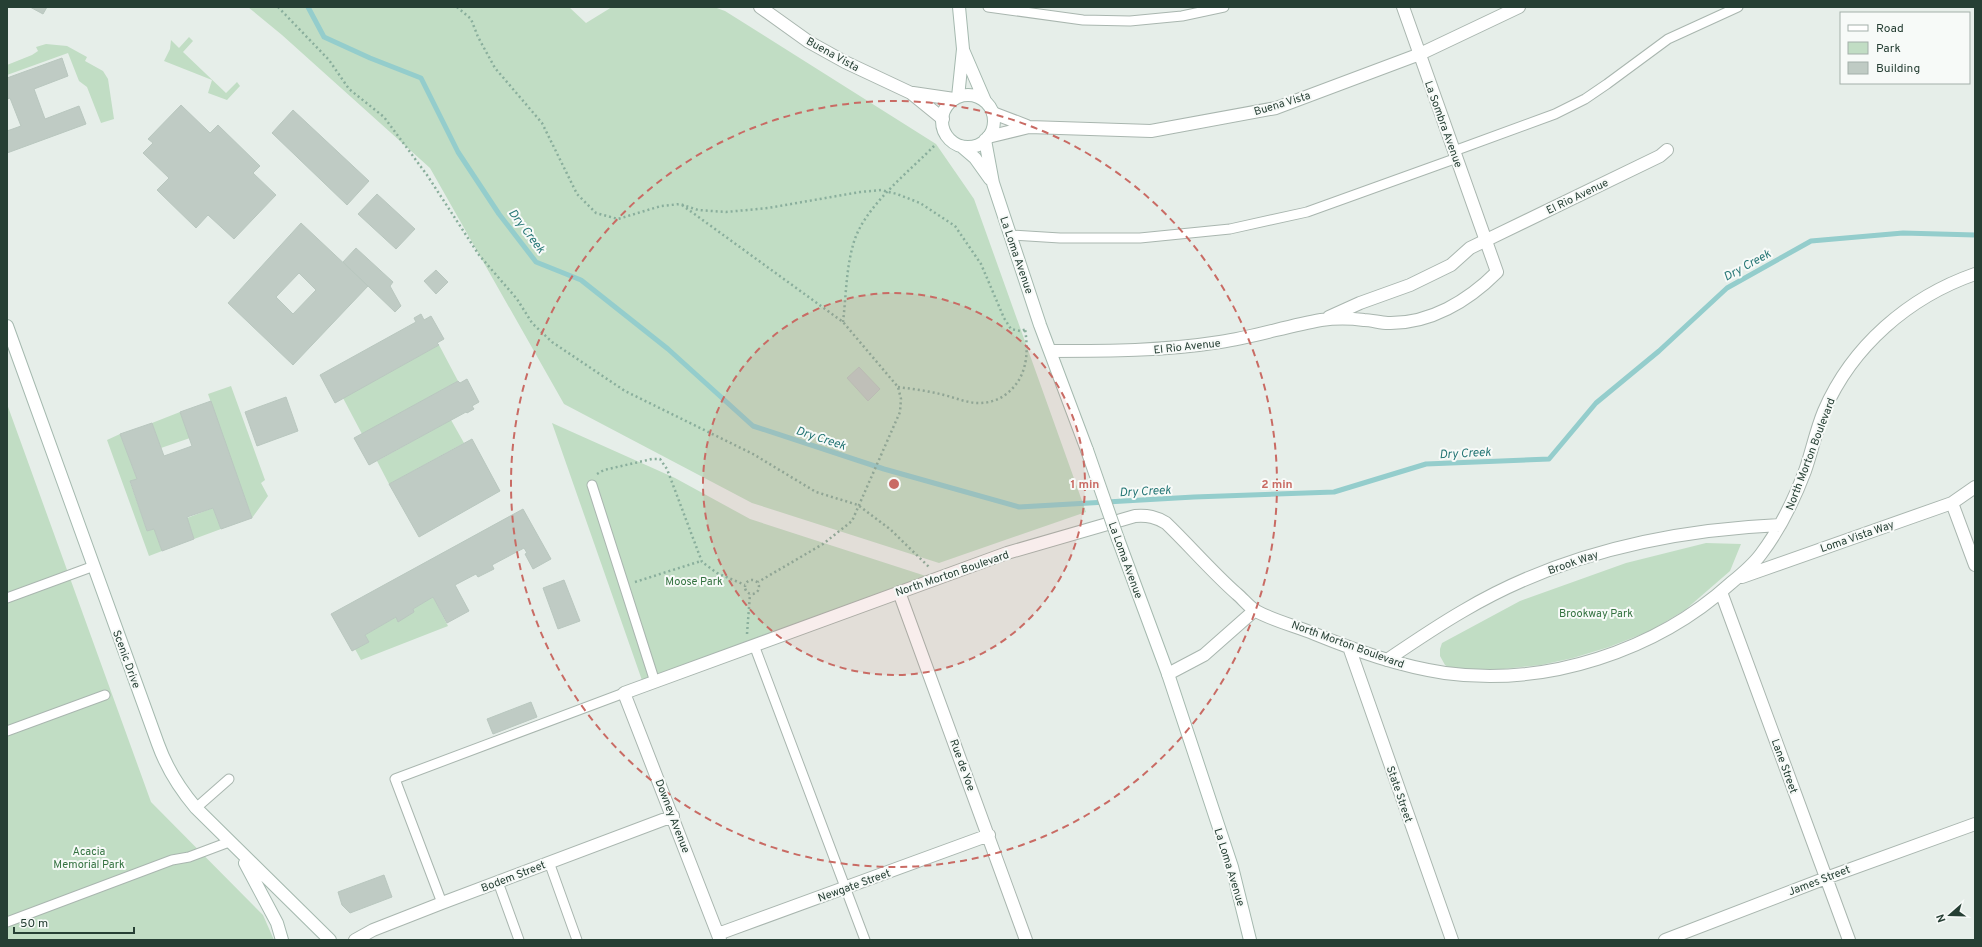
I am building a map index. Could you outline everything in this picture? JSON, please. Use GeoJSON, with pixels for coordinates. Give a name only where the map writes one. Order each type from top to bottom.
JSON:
{"type":"FeatureCollection","features":[{"type":"Feature","properties":{"kind":"street","name":"Buena Vista"},"geometry":{"type":"LineString","coordinates":[[760,7],[809,42],[845,62],[911,93],[942,119]]}},
{"type":"Feature","properties":{"kind":"street"},"geometry":{"type":"LineString","coordinates":[[956,98],[963,49],[959,7]]}},
{"type":"Feature","properties":{"kind":"street","name":"La Sombra Avenue"},"geometry":{"type":"LineString","coordinates":[[1403,7],[1486,241]]}},
{"type":"Feature","properties":{"kind":"street","name":"Buena Vista"},"geometry":{"type":"LineString","coordinates":[[987,138],[1028,127],[1152,131],[1209,122],[1276,108],[1420,54],[1519,7]]}},
{"type":"Feature","properties":{"kind":"street"},"geometry":{"type":"LineString","coordinates":[[963,49],[985,101],[993,113],[994,124],[987,138],[979,144],[970,147],[961,146],[953,142],[947,135],[942,119],[948,104],[956,98],[970,95],[978,96],[985,101]]}},
{"type":"Feature","properties":{"kind":"street","name":"Buena Vista"},"geometry":{"type":"LineString","coordinates":[[911,93],[956,98]]}},
{"type":"Feature","properties":{"kind":"street","name":"Buena Vista"},"geometry":{"type":"LineString","coordinates":[[993,113],[1028,127]]}},
{"type":"Feature","properties":{"kind":"street","name":"La Loma Avenue"},"geometry":{"type":"LineString","coordinates":[[987,138],[993,184],[1118,540],[1168,674],[1232,867],[1250,940]]}},
{"type":"Feature","properties":{"kind":"street","name":"La Loma Avenue"},"geometry":{"type":"LineString","coordinates":[[961,146],[975,158],[993,184]]}},
{"type":"Feature","properties":{"kind":"street","name":"El Rio Avenue"},"geometry":{"type":"LineString","coordinates":[[1320,321],[1360,303],[1417,282],[1451,265],[1470,248],[1660,156],[1667,150]]}},
{"type":"Feature","properties":{"kind":"street","name":"El Rio Avenue"},"geometry":{"type":"LineString","coordinates":[[1051,351],[1119,352],[1172,348],[1264,334],[1320,321],[1352,319],[1387,323],[1416,320],[1440,312],[1463,301],[1482,287],[1497,272],[1486,241]]}},
{"type":"Feature","properties":{"kind":"street","name":"North Morton Boulevard"},"geometry":{"type":"LineString","coordinates":[[624,693],[1007,553],[1136,516],[1146,515],[1157,518],[1166,523],[1230,588],[1255,610],[1348,647],[1387,660],[1447,673],[1485,675],[1555,670],[1615,653],[1650,638],[1696,612],[1736,579],[1761,554],[1780,525],[1803,475],[1825,410],[1841,378],[1859,354],[1883,328],[1904,311],[1929,294],[1975,274]]}},
{"type":"Feature","properties":{"kind":"street","name":"Scenic Drive"},"geometry":{"type":"LineString","coordinates":[[7,326],[164,760],[177,784],[196,808],[330,940]]}},
{"type":"Feature","properties":{"kind":"street","name":"Loma Vista Way"},"geometry":{"type":"LineString","coordinates":[[1736,579],[1952,503],[1975,487]]}},
{"type":"Feature","properties":{"kind":"street"},"geometry":{"type":"LineString","coordinates":[[1952,503],[1975,565]]}},
{"type":"Feature","properties":{"kind":"street","name":"Brook Way"},"geometry":{"type":"LineString","coordinates":[[1387,660],[1464,610],[1504,589],[1546,570],[1589,555],[1678,534],[1735,527],[1780,525]]}},
{"type":"Feature","properties":{"kind":"street","name":"Rue de Yoe"},"geometry":{"type":"LineString","coordinates":[[899,592],[989,835],[1026,940]]}},
{"type":"Feature","properties":{"kind":"street","name":"Lane Street"},"geometry":{"type":"LineString","coordinates":[[1721,592],[1849,940]]}},
{"type":"Feature","properties":{"kind":"street"},"geometry":{"type":"LineString","coordinates":[[1168,674],[1204,655],[1255,610]]}},
{"type":"Feature","properties":{"kind":"street","name":"State Street"},"geometry":{"type":"LineString","coordinates":[[1348,647],[1452,940]]}},
{"type":"Feature","properties":{"kind":"street","name":"Downey Avenue"},"geometry":{"type":"LineString","coordinates":[[624,693],[719,937]]}},
{"type":"Feature","properties":{"kind":"street","name":"Bodem Street"},"geometry":{"type":"LineString","coordinates":[[355,940],[373,930],[442,903],[673,816]]}},
{"type":"Feature","properties":{"kind":"street","name":"James Street"},"geometry":{"type":"LineString","coordinates":[[1665,940],[1826,878],[1975,824]]}},
{"type":"Feature","properties":{"kind":"street","name":"Newgate Street"},"geometry":{"type":"LineString","coordinates":[[719,937],[989,835]]}},
{"type":"Feature","properties":{"kind":"street"},"geometry":{"type":"LineString","coordinates":[[240,853],[277,923],[282,940]]}},
{"type":"Feature","properties":{"kind":"lane"},"geometry":{"type":"LineString","coordinates":[[988,7],[1083,20],[1130,21],[1182,16],[1224,7]]}},
{"type":"Feature","properties":{"kind":"lane"},"geometry":{"type":"LineString","coordinates":[[1010,235],[1060,238],[1140,238],[1230,229],[1307,212],[1555,114],[1607,84],[1668,39],[1738,7]]}},
{"type":"Feature","properties":{"kind":"lane"},"geometry":{"type":"LineString","coordinates":[[592,485],[655,682]]}},
{"type":"Feature","properties":{"kind":"lane"},"geometry":{"type":"LineString","coordinates":[[7,598],[94,566]]}},
{"type":"Feature","properties":{"kind":"lane"},"geometry":{"type":"LineString","coordinates":[[750,647],[846,888],[865,940]]}},
{"type":"Feature","properties":{"kind":"lane"},"geometry":{"type":"LineString","coordinates":[[442,903],[395,779],[624,693]]}},
{"type":"Feature","properties":{"kind":"lane"},"geometry":{"type":"LineString","coordinates":[[7,732],[105,695]]}},
{"type":"Feature","properties":{"kind":"lane"},"geometry":{"type":"LineString","coordinates":[[196,808],[229,779]]}},
{"type":"Feature","properties":{"kind":"lane"},"geometry":{"type":"LineString","coordinates":[[7,922],[172,860],[189,857],[229,842]]}},
{"type":"Feature","properties":{"kind":"lane"},"geometry":{"type":"LineString","coordinates":[[549,862],[577,940]]}},
{"type":"Feature","properties":{"kind":"lane"},"geometry":{"type":"LineString","coordinates":[[498,882],[519,940]]}},
{"type":"Feature","properties":{"kind":"path"},"geometry":{"type":"LineString","coordinates":[[278,7],[329,60],[349,89],[384,117],[427,174],[479,255],[517,299],[532,322],[552,342],[625,391],[753,454],[816,492],[858,505],[891,530],[939,577]]}},
{"type":"Feature","properties":{"kind":"path"},"geometry":{"type":"LineString","coordinates":[[457,7],[471,19],[478,37],[495,68],[542,123],[577,194],[596,212],[618,219],[661,206],[680,204],[698,210],[726,212],[768,208],[880,190],[920,203],[956,226],[981,264],[1004,318],[1011,329],[1020,331],[1026,329],[1028,346],[1022,377],[1012,389],[998,400],[981,403],[969,402],[943,394],[898,387]]}},
{"type":"Feature","properties":{"kind":"path"},"geometry":{"type":"LineString","coordinates":[[843,322],[853,245],[864,220],[888,192],[936,144]]}},
{"type":"Feature","properties":{"kind":"path"},"geometry":{"type":"LineString","coordinates":[[680,204],[843,322],[898,387],[901,399],[900,412],[852,521],[823,544],[758,582]]}},
{"type":"Feature","properties":{"kind":"path"},"geometry":{"type":"LineString","coordinates":[[592,485],[596,474],[604,470],[652,459],[660,459],[667,469],[701,561],[717,573],[744,584],[747,592],[750,594],[750,647]]}},
{"type":"Feature","properties":{"kind":"path"},"geometry":{"type":"LineString","coordinates":[[625,586],[701,561]]}},
{"type":"Feature","properties":{"kind":"path"},"geometry":{"type":"LineString","coordinates":[[744,584],[750,579],[758,582]]}},
{"type":"Feature","properties":{"kind":"path"},"geometry":{"type":"LineString","coordinates":[[750,594],[758,590],[758,582]]}},
{"type":"Feature","properties":{"kind":"green space"},"geometry":{"type":"Polygon","coordinates":[[[248,7],[569,7],[586,23],[612,7],[714,7],[725,11],[936,144],[974,199],[1086,512],[939,563],[752,503],[564,404],[430,168],[282,35],[248,7]]]}},
{"type":"Feature","properties":{"kind":"green space"},"geometry":{"type":"Polygon","coordinates":[[[189,37],[193,41],[183,52],[226,93],[237,82],[240,86],[227,100],[208,93],[212,80],[164,61],[170,49],[171,40],[179,48],[189,37]]]}},
{"type":"Feature","properties":{"kind":"green space"},"geometry":{"type":"Polygon","coordinates":[[[46,44],[67,46],[87,57],[85,61],[103,71],[108,79],[114,119],[101,123],[87,87],[79,81],[68,53],[7,75],[7,65],[32,55],[38,51],[36,47],[46,44]]]}},
{"type":"Feature","properties":{"kind":"green space"},"geometry":{"type":"Polygon","coordinates":[[[439,345],[458,381],[362,434],[343,398],[439,345]]]}},
{"type":"Feature","properties":{"kind":"green space"},"geometry":{"type":"Polygon","coordinates":[[[231,386],[265,480],[261,483],[268,496],[252,518],[208,394],[231,386]]]}},
{"type":"Feature","properties":{"kind":"green space","name":"Acacia Memorial Park"},"geometry":{"type":"Polygon","coordinates":[[[7,404],[151,802],[263,915],[274,940],[7,940],[7,404]]]}},
{"type":"Feature","properties":{"kind":"green space"},"geometry":{"type":"Polygon","coordinates":[[[180,412],[190,438],[161,448],[152,423],[180,412]]]}},
{"type":"Feature","properties":{"kind":"green space"},"geometry":{"type":"Polygon","coordinates":[[[451,420],[464,443],[389,484],[377,461],[451,420]]]}},
{"type":"Feature","properties":{"kind":"green space","name":"Moose Park"},"geometry":{"type":"Polygon","coordinates":[[[552,423],[675,478],[750,519],[935,579],[644,686],[552,423]]]}},
{"type":"Feature","properties":{"kind":"green space"},"geometry":{"type":"Polygon","coordinates":[[[120,434],[137,479],[130,482],[147,531],[154,529],[162,551],[149,556],[107,440],[120,434]]]}},
{"type":"Feature","properties":{"kind":"green space"},"geometry":{"type":"Polygon","coordinates":[[[213,508],[221,529],[194,539],[187,518],[213,508]]]}},
{"type":"Feature","properties":{"kind":"green space","name":"Brookway Park"},"geometry":{"type":"Polygon","coordinates":[[[1706,543],[1741,544],[1730,571],[1685,610],[1650,631],[1609,647],[1573,658],[1541,665],[1485,671],[1451,669],[1445,665],[1440,656],[1442,643],[1520,601],[1626,563],[1706,543]]]}},
{"type":"Feature","properties":{"kind":"green space"},"geometry":{"type":"Polygon","coordinates":[[[433,597],[448,626],[361,660],[355,649],[369,642],[365,635],[396,617],[398,621],[414,612],[413,609],[433,597]]]}},
{"type":"Feature","properties":{"kind":"building"},"geometry":{"type":"Polygon","coordinates":[[[30,7],[47,7],[43,14],[30,7]]]}},
{"type":"Feature","properties":{"kind":"building"},"geometry":{"type":"Polygon","coordinates":[[[62,58],[68,76],[34,89],[45,119],[79,106],[86,124],[7,153],[7,131],[21,126],[10,98],[7,99],[7,78],[62,58]]]}},
{"type":"Feature","properties":{"kind":"building"},"geometry":{"type":"Polygon","coordinates":[[[181,105],[210,133],[218,125],[260,166],[253,173],[276,195],[234,239],[208,215],[196,228],[157,190],[169,178],[143,153],[153,143],[148,139],[181,105]]]}},
{"type":"Feature","properties":{"kind":"building"},"geometry":{"type":"Polygon","coordinates":[[[293,110],[369,181],[347,205],[272,133],[293,110]]]}},
{"type":"Feature","properties":{"kind":"building"},"geometry":{"type":"Polygon","coordinates":[[[377,194],[415,229],[396,249],[358,214],[377,194]]]}},
{"type":"Feature","properties":{"kind":"building"},"geometry":{"type":"Polygon","coordinates":[[[301,223],[368,286],[293,365],[228,303],[301,223]],[[299,273],[276,297],[293,314],[316,290],[299,273]]]}},
{"type":"Feature","properties":{"kind":"building"},"geometry":{"type":"Polygon","coordinates":[[[356,248],[393,282],[390,286],[401,306],[395,312],[343,262],[356,248]]]}},
{"type":"Feature","properties":{"kind":"building"},"geometry":{"type":"Polygon","coordinates":[[[436,270],[448,282],[436,294],[424,281],[436,270]]]}},
{"type":"Feature","properties":{"kind":"building"},"geometry":{"type":"Polygon","coordinates":[[[421,314],[424,320],[431,316],[444,339],[437,343],[439,345],[335,403],[320,375],[416,322],[414,318],[421,314]]]}},
{"type":"Feature","properties":{"kind":"building"},"geometry":{"type":"Polygon","coordinates":[[[859,367],[880,389],[868,401],[847,378],[859,367]]]}},
{"type":"Feature","properties":{"kind":"building"},"geometry":{"type":"Polygon","coordinates":[[[467,379],[479,402],[472,406],[474,409],[369,465],[354,438],[458,381],[460,383],[467,379]]]}},
{"type":"Feature","properties":{"kind":"building"},"geometry":{"type":"Polygon","coordinates":[[[286,397],[298,431],[257,446],[245,412],[286,397]]]}},
{"type":"Feature","properties":{"kind":"building"},"geometry":{"type":"Polygon","coordinates":[[[211,401],[252,518],[221,529],[213,508],[187,517],[194,539],[162,551],[154,529],[147,531],[130,481],[137,479],[120,434],[152,423],[164,456],[192,446],[180,412],[211,401]]]}},
{"type":"Feature","properties":{"kind":"building"},"geometry":{"type":"Polygon","coordinates":[[[472,439],[500,491],[419,537],[389,484],[472,439]]]}},
{"type":"Feature","properties":{"kind":"building"},"geometry":{"type":"Polygon","coordinates":[[[523,509],[551,559],[533,569],[525,554],[527,553],[524,548],[492,565],[494,569],[478,577],[476,574],[455,585],[469,611],[447,623],[433,597],[413,609],[414,612],[398,622],[396,617],[365,635],[369,642],[352,651],[331,614],[523,509]]]}},
{"type":"Feature","properties":{"kind":"building"},"geometry":{"type":"Polygon","coordinates":[[[564,580],[580,621],[558,629],[543,588],[564,580]]]}},
{"type":"Feature","properties":{"kind":"building"},"geometry":{"type":"Polygon","coordinates":[[[531,702],[537,717],[493,734],[487,719],[531,702]]]}},
{"type":"Feature","properties":{"kind":"building"},"geometry":{"type":"Polygon","coordinates":[[[384,875],[392,897],[350,913],[342,905],[338,892],[384,875]]]}},
{"type":"Feature","properties":{"kind":"waterway","name":"Dry Creek"},"geometry":{"type":"LineString","coordinates":[[308,7],[324,37],[370,58],[421,78],[458,152],[499,214],[536,262],[581,280],[668,349],[753,426],[884,469],[1019,507],[1194,497],[1334,492],[1426,464],[1549,459],[1596,403],[1659,351],[1727,288],[1811,241],[1903,233],[1975,235]]}}]}
